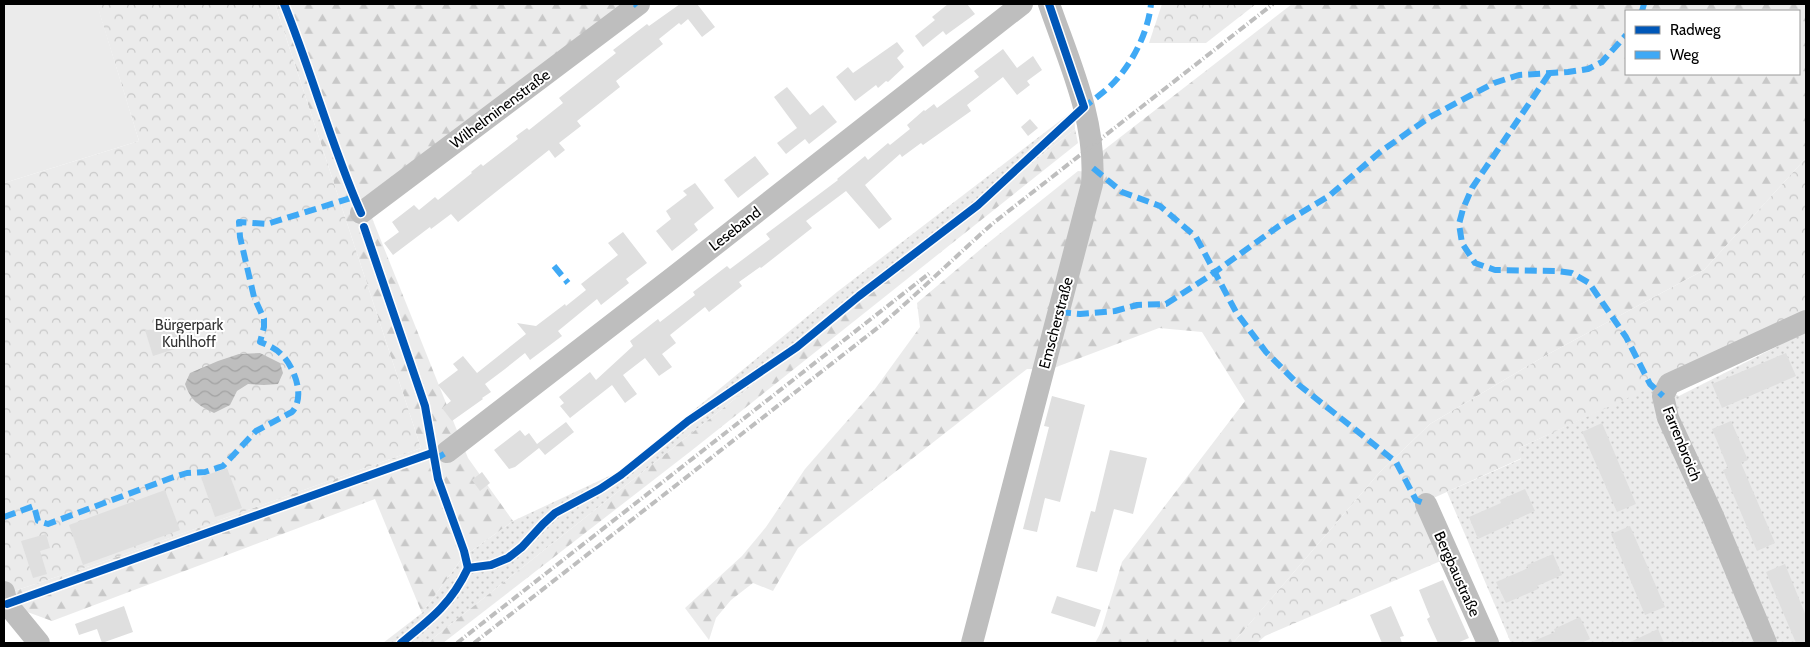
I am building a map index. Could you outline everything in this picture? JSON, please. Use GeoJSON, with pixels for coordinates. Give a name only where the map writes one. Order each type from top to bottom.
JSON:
{"type":"FeatureCollection","features":[{"type":"Feature","properties":{"kind":"street","name":"Wilhelminenstraße"},"geometry":{"type":"LineString","coordinates":[[361,213],[639,4]]}},
{"type":"Feature","properties":{"kind":"street","name":"Leseband"},"geometry":{"type":"LineString","coordinates":[[447,452],[1022,4]]}},
{"type":"Feature","properties":{"kind":"street","name":"Emscherstraße"},"geometry":{"type":"LineString","coordinates":[[972,643],[1092,184],[1092,146],[1084,107],[1049,4]]}},
{"type":"Feature","properties":{"kind":"street","name":"Farrenbroich"},"geometry":{"type":"LineString","coordinates":[[1766,643],[1714,516],[1668,418],[1663,396],[1669,384],[1806,321]]}},
{"type":"Feature","properties":{"kind":"street","name":"Bergbaustraße"},"geometry":{"type":"LineString","coordinates":[[1426,504],[1488,643]]}},
{"type":"Feature","properties":{"kind":"street"},"geometry":{"type":"LineString","coordinates":[[4,592],[7,604],[39,643]]}},
{"type":"Feature","properties":{"kind":"green space"},"geometry":{"type":"Polygon","coordinates":[[[4,4],[97,4],[139,141],[4,183],[4,4]]]}},
{"type":"Feature","properties":{"kind":"green space"},"geometry":{"type":"Polygon","coordinates":[[[275,4],[637,4],[366,203],[468,458],[513,521],[463,557],[422,613],[375,499],[52,621],[11,606],[8,593],[111,559],[421,448],[275,4]]]}},
{"type":"Feature","properties":{"kind":"green space","name":"Bürgerpark Kuhlhoff"},"geometry":{"type":"Polygon","coordinates":[[[275,4],[421,448],[111,559],[8,593],[4,581],[4,183],[139,141],[97,5],[275,4]]]}},
{"type":"Feature","properties":{"kind":"green space"},"geometry":{"type":"Polygon","coordinates":[[[1162,4],[1256,4],[1206,43],[1149,43],[1162,4]]]}},
{"type":"Feature","properties":{"kind":"green space"},"geometry":{"type":"Polygon","coordinates":[[[1292,4],[1806,4],[1806,158],[1704,270],[1543,357],[1430,424],[1379,473],[1233,643],[1095,643],[1100,634],[1122,562],[1245,401],[1202,332],[1159,328],[1051,369],[1096,156],[1292,4]]]}},
{"type":"Feature","properties":{"kind":"green space"},"geometry":{"type":"Polygon","coordinates":[[[1074,110],[1075,129],[427,643],[383,643],[422,613],[463,557],[513,521],[620,471],[837,292],[1074,110]]]}},
{"type":"Feature","properties":{"kind":"green space"},"geometry":{"type":"Polygon","coordinates":[[[1075,129],[1078,143],[691,451],[443,643],[427,643],[1075,129]]]}},
{"type":"Feature","properties":{"kind":"green space"},"geometry":{"type":"Polygon","coordinates":[[[1806,158],[1806,316],[1519,448],[1522,458],[1418,505],[1443,560],[1265,636],[1257,643],[1233,643],[1379,473],[1430,424],[1543,357],[1704,270],[1806,158]]]}},
{"type":"Feature","properties":{"kind":"green space"},"geometry":{"type":"Polygon","coordinates":[[[1078,171],[1088,172],[1037,369],[1027,369],[798,548],[773,591],[753,583],[731,600],[716,618],[709,640],[685,608],[742,556],[766,527],[805,469],[875,389],[920,327],[917,303],[1078,171]]]}},
{"type":"Feature","properties":{"kind":"green space"},"geometry":{"type":"Polygon","coordinates":[[[1806,332],[1806,643],[1511,643],[1447,492],[1521,459],[1519,448],[1654,385],[1679,396],[1806,332]]]}},
{"type":"Feature","properties":{"kind":"water"},"geometry":{"type":"Polygon","coordinates":[[[260,353],[280,363],[283,373],[278,384],[248,384],[237,391],[230,405],[214,413],[199,405],[190,395],[185,384],[190,373],[239,354],[260,353]]]}},
{"type":"Feature","properties":{"kind":"building"},"geometry":{"type":"Polygon","coordinates":[[[680,4],[697,4],[715,27],[702,37],[688,19],[681,25],[679,23],[659,39],[663,44],[616,81],[620,87],[577,121],[581,126],[559,143],[565,150],[555,158],[549,150],[458,222],[451,214],[431,229],[430,227],[393,255],[384,243],[399,232],[392,222],[414,205],[419,210],[435,197],[438,200],[481,164],[483,166],[518,139],[516,136],[527,128],[529,130],[563,103],[559,98],[616,53],[613,50],[647,24],[649,26],[680,4]]]}},
{"type":"Feature","properties":{"kind":"building"},"geometry":{"type":"Polygon","coordinates":[[[948,4],[967,4],[975,14],[946,35],[943,31],[923,47],[915,36],[935,20],[932,17],[948,4]]]}},
{"type":"Feature","properties":{"kind":"building"},"geometry":{"type":"Polygon","coordinates":[[[897,42],[904,51],[897,58],[904,67],[888,82],[886,81],[878,88],[876,85],[855,101],[836,77],[848,67],[853,73],[897,42]]]}},
{"type":"Feature","properties":{"kind":"building"},"geometry":{"type":"Polygon","coordinates":[[[1003,49],[1017,68],[1033,56],[1042,70],[1027,81],[1030,85],[1017,95],[1003,77],[967,105],[971,111],[923,145],[921,143],[902,157],[900,154],[865,185],[892,219],[879,229],[846,191],[806,221],[812,228],[761,268],[739,282],[742,286],[709,312],[705,307],[670,335],[676,343],[662,354],[672,367],[659,376],[645,358],[623,375],[637,394],[625,403],[612,385],[570,418],[560,406],[564,403],[559,397],[590,372],[596,380],[633,346],[630,341],[658,319],[660,322],[695,295],[693,292],[727,266],[730,269],[770,239],[766,234],[838,180],[865,156],[868,160],[888,143],[890,145],[910,129],[907,125],[924,110],[934,104],[937,108],[979,77],[974,71],[1003,49]]]}},
{"type":"Feature","properties":{"kind":"building"},"geometry":{"type":"Polygon","coordinates":[[[787,87],[810,115],[823,105],[837,122],[809,144],[805,139],[786,154],[777,143],[797,128],[774,97],[787,87]]]}},
{"type":"Feature","properties":{"kind":"building"},"geometry":{"type":"Polygon","coordinates":[[[1030,119],[1038,128],[1028,136],[1021,127],[1030,119]]]}},
{"type":"Feature","properties":{"kind":"building"},"geometry":{"type":"Polygon","coordinates":[[[755,156],[769,174],[738,198],[724,180],[755,156]]]}},
{"type":"Feature","properties":{"kind":"building"},"geometry":{"type":"Polygon","coordinates":[[[695,183],[714,208],[694,224],[698,230],[672,251],[656,231],[671,219],[666,211],[687,195],[683,191],[695,183]]]}},
{"type":"Feature","properties":{"kind":"building"},"geometry":{"type":"Polygon","coordinates":[[[623,232],[647,263],[626,279],[629,283],[601,305],[597,299],[558,331],[562,336],[530,360],[525,353],[485,384],[491,392],[452,421],[442,408],[451,401],[438,385],[458,370],[453,364],[463,356],[477,373],[526,334],[517,323],[536,326],[565,304],[566,306],[586,290],[581,284],[618,255],[608,243],[623,232]]]}},
{"type":"Feature","properties":{"kind":"building"},"geometry":{"type":"Polygon","coordinates":[[[181,328],[184,346],[153,356],[145,330],[181,328]]]}},
{"type":"Feature","properties":{"kind":"building"},"geometry":{"type":"Polygon","coordinates":[[[1786,353],[1796,376],[1722,408],[1712,384],[1786,353]]]}},
{"type":"Feature","properties":{"kind":"building"},"geometry":{"type":"Polygon","coordinates":[[[1052,396],[1085,405],[1060,502],[1045,498],[1037,532],[1023,529],[1049,427],[1044,426],[1052,396]]]}},
{"type":"Feature","properties":{"kind":"building"},"geometry":{"type":"Polygon","coordinates":[[[1731,421],[1748,460],[1741,463],[1775,543],[1757,551],[1723,470],[1728,468],[1712,429],[1731,421]]]}},
{"type":"Feature","properties":{"kind":"building"},"geometry":{"type":"Polygon","coordinates":[[[566,422],[574,432],[545,455],[539,448],[515,467],[509,469],[494,450],[520,430],[525,436],[529,433],[537,444],[566,422]]]}},
{"type":"Feature","properties":{"kind":"building"},"geometry":{"type":"Polygon","coordinates":[[[1602,423],[1636,504],[1617,512],[1582,432],[1602,423]]]}},
{"type":"Feature","properties":{"kind":"building"},"geometry":{"type":"Polygon","coordinates":[[[1110,450],[1147,458],[1133,514],[1114,509],[1097,572],[1076,567],[1091,511],[1095,512],[1110,450]]]}},
{"type":"Feature","properties":{"kind":"building"},"geometry":{"type":"Polygon","coordinates":[[[227,468],[242,508],[215,517],[201,477],[227,468]]]}},
{"type":"Feature","properties":{"kind":"building"},"geometry":{"type":"Polygon","coordinates":[[[482,472],[490,483],[480,491],[472,480],[482,472]]]}},
{"type":"Feature","properties":{"kind":"building"},"geometry":{"type":"Polygon","coordinates":[[[1525,489],[1535,511],[1478,539],[1469,517],[1501,503],[1500,500],[1525,489]]]}},
{"type":"Feature","properties":{"kind":"building"},"geometry":{"type":"Polygon","coordinates":[[[165,490],[180,530],[83,565],[69,525],[165,490]]]}},
{"type":"Feature","properties":{"kind":"building"},"geometry":{"type":"Polygon","coordinates":[[[1630,526],[1665,607],[1645,615],[1611,534],[1630,526]]]}},
{"type":"Feature","properties":{"kind":"building"},"geometry":{"type":"Polygon","coordinates":[[[46,534],[50,548],[40,551],[47,574],[33,578],[21,541],[46,534]]]}},
{"type":"Feature","properties":{"kind":"building"},"geometry":{"type":"Polygon","coordinates":[[[1553,554],[1562,575],[1537,586],[1538,589],[1506,603],[1496,582],[1528,568],[1527,565],[1553,554]]]}},
{"type":"Feature","properties":{"kind":"building"},"geometry":{"type":"Polygon","coordinates":[[[1785,564],[1806,616],[1806,643],[1796,643],[1766,572],[1785,564]]]}},
{"type":"Feature","properties":{"kind":"building"},"geometry":{"type":"Polygon","coordinates":[[[1443,580],[1469,638],[1457,643],[1438,643],[1427,619],[1430,617],[1419,590],[1443,580]]]}},
{"type":"Feature","properties":{"kind":"building"},"geometry":{"type":"Polygon","coordinates":[[[1057,596],[1101,610],[1095,627],[1051,613],[1057,596]]]}},
{"type":"Feature","properties":{"kind":"building"},"geometry":{"type":"Polygon","coordinates":[[[124,606],[133,632],[102,643],[97,629],[79,635],[75,624],[124,606]]]}},
{"type":"Feature","properties":{"kind":"building"},"geometry":{"type":"Polygon","coordinates":[[[1391,606],[1404,636],[1400,637],[1402,643],[1382,643],[1370,615],[1391,606]]]}},
{"type":"Feature","properties":{"kind":"building"},"geometry":{"type":"Polygon","coordinates":[[[1580,617],[1590,639],[1581,643],[1529,643],[1555,632],[1554,629],[1580,617]]]}},
{"type":"Feature","properties":{"kind":"building"},"geometry":{"type":"Polygon","coordinates":[[[1658,629],[1664,643],[1628,643],[1658,629]]]}},
{"type":"Feature","properties":{"kind":"railway"},"geometry":{"type":"LineString","coordinates":[[474,643],[880,326],[992,224],[1273,4]]}},
{"type":"Feature","properties":{"kind":"railway"},"geometry":{"type":"LineString","coordinates":[[457,643],[931,272]]}},
{"type":"Feature","properties":{"kind":"marked path"},"geometry":{"type":"LineString","coordinates":[[1082,109],[1104,92],[1123,72],[1142,39],[1151,4]]}},
{"type":"Feature","properties":{"kind":"marked path"},"geometry":{"type":"LineString","coordinates":[[1642,10],[1644,4]]}},
{"type":"Feature","properties":{"kind":"marked path"},"geometry":{"type":"LineString","coordinates":[[1059,312],[1080,314],[1115,311],[1137,305],[1166,304],[1208,277],[1279,226],[1329,196],[1380,152],[1430,117],[1494,83],[1519,75],[1588,69],[1602,62],[1625,36]]}},
{"type":"Feature","properties":{"kind":"marked path"},"geometry":{"type":"LineString","coordinates":[[1549,74],[1472,188],[1459,224],[1462,243],[1475,263],[1495,270],[1572,273],[1589,283],[1626,337],[1650,384],[1663,396]]}},
{"type":"Feature","properties":{"kind":"marked path"},"geometry":{"type":"LineString","coordinates":[[1093,168],[1122,192],[1160,206],[1196,237],[1236,312],[1266,352],[1299,385],[1396,462],[1416,500],[1426,504]]}},
{"type":"Feature","properties":{"kind":"marked path"},"geometry":{"type":"LineString","coordinates":[[4,517],[34,506],[38,521],[48,524],[171,478],[187,473],[205,472],[223,466],[256,431],[292,412],[298,398],[297,382],[286,359],[276,350],[260,342],[264,319],[254,297],[240,237],[239,222],[267,224],[354,197]]}},
{"type":"Feature","properties":{"kind":"marked path"},"geometry":{"type":"LineString","coordinates":[[554,266],[568,283]]}},
{"type":"Feature","properties":{"kind":"marked path"},"geometry":{"type":"LineString","coordinates":[[434,460],[447,452]]}},
{"type":"Feature","properties":{"kind":"cycle path"},"geometry":{"type":"LineString","coordinates":[[284,4],[340,161],[361,213]]}},
{"type":"Feature","properties":{"kind":"cycle path"},"geometry":{"type":"LineString","coordinates":[[401,643],[439,610],[455,592],[468,568],[491,565],[508,558],[522,547],[555,513],[600,489],[621,475],[688,421],[797,347],[859,296],[978,205],[1084,107],[1049,4]]}},
{"type":"Feature","properties":{"kind":"cycle path"},"geometry":{"type":"LineString","coordinates":[[364,227],[425,406],[438,479],[464,551],[468,568]]}},
{"type":"Feature","properties":{"kind":"cycle path"},"geometry":{"type":"LineString","coordinates":[[7,604],[432,453]]}}]}
